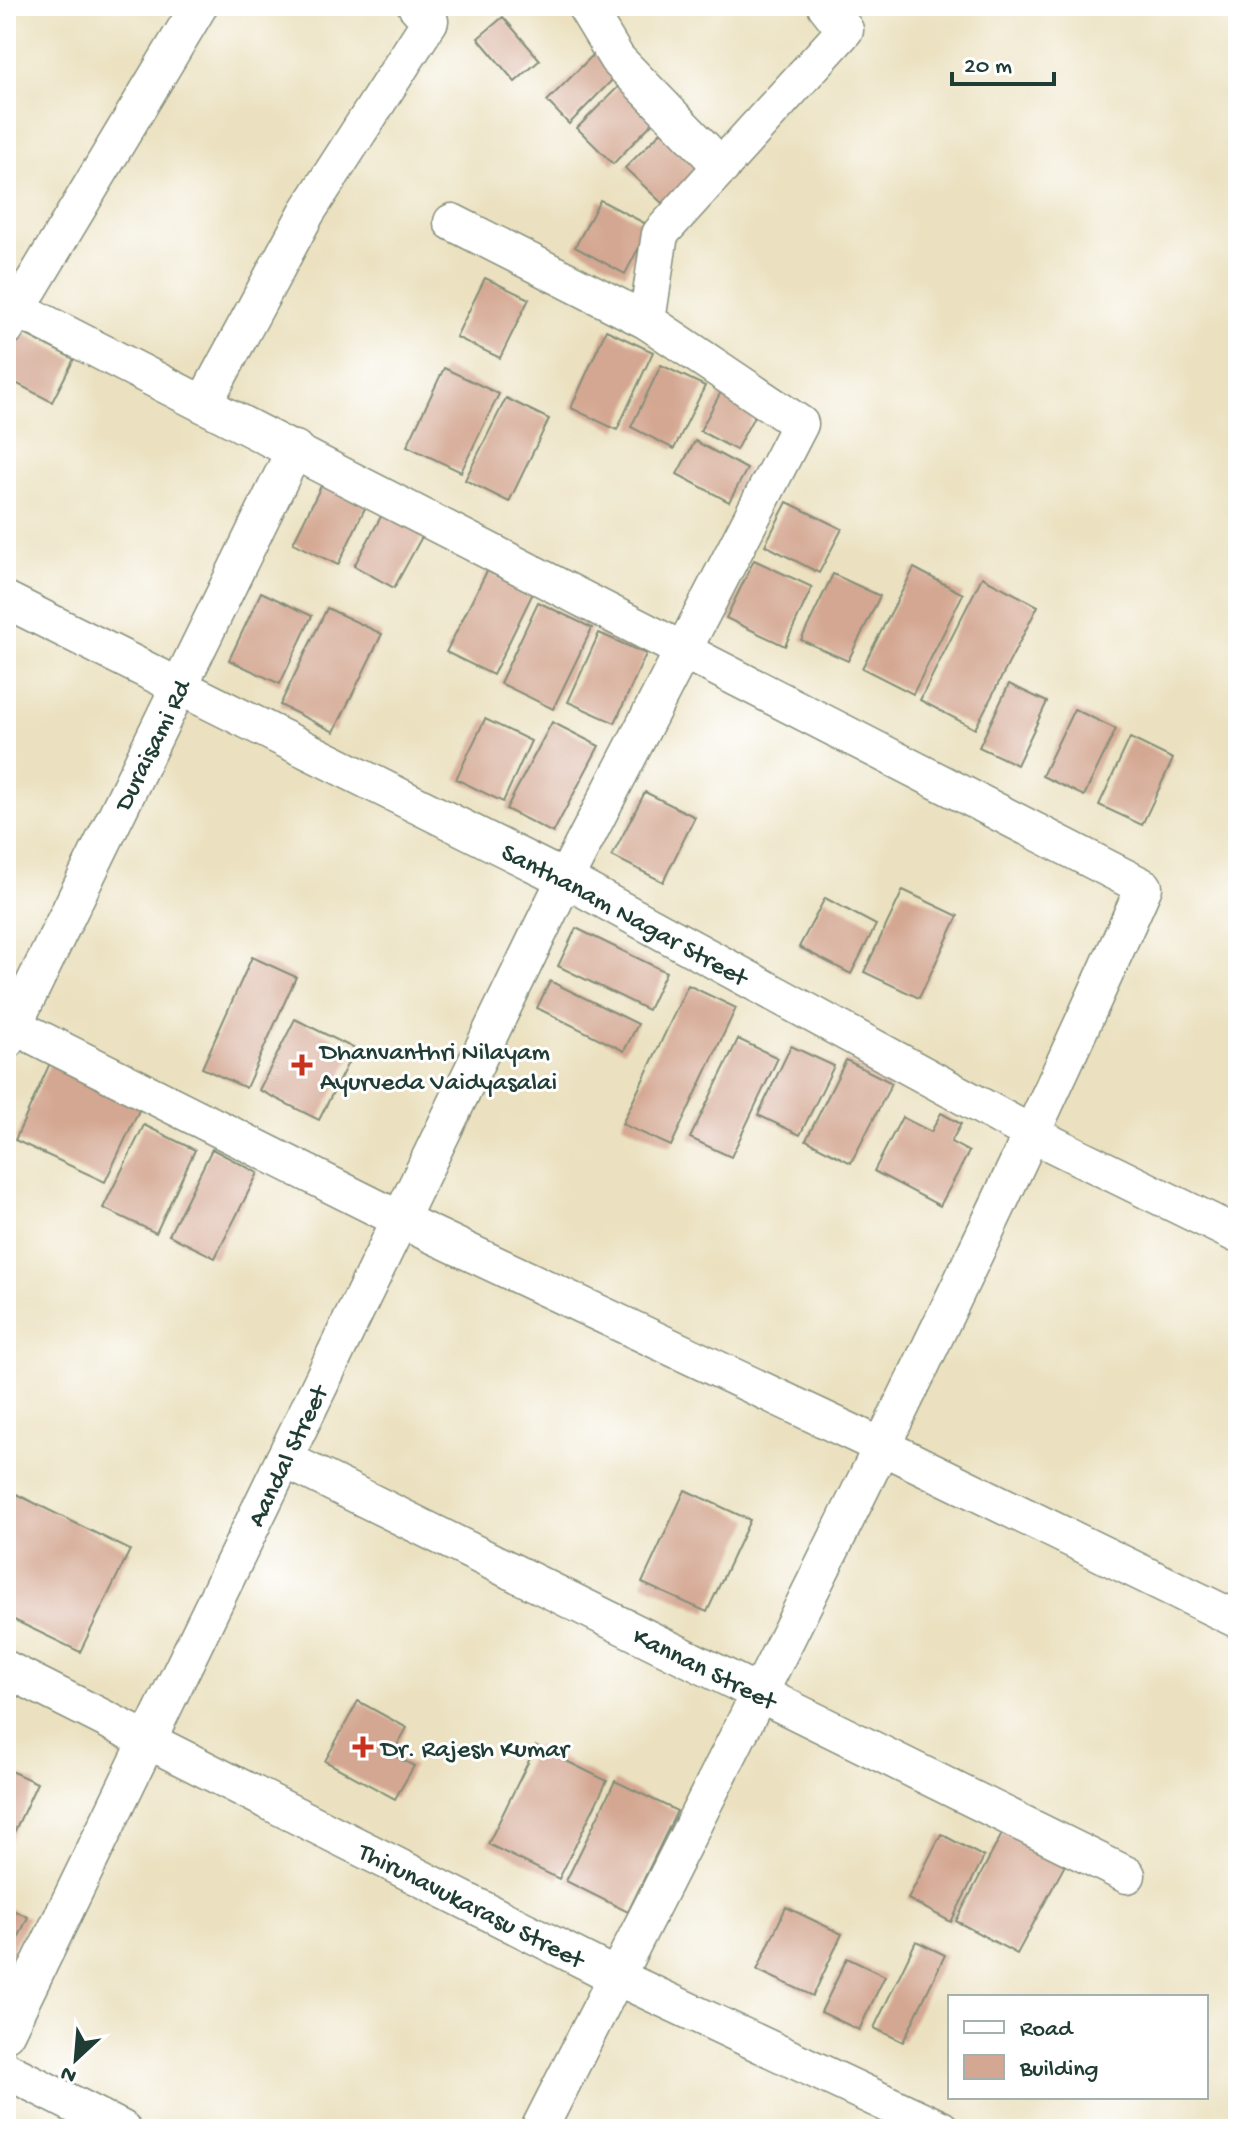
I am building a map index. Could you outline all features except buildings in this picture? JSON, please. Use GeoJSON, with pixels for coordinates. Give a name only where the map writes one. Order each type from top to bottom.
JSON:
{"type":"FeatureCollection","features":[{"type":"Feature","properties":{"kind":"street"},"geometry":{"type":"LineString","coordinates":[[199,6],[10,313],[295,449],[1144,887],[1034,1135],[883,1447],[539,2129]]}},
{"type":"Feature","properties":{"kind":"street"},"geometry":{"type":"LineString","coordinates":[[204,403],[307,212],[430,21],[416,6]]}},
{"type":"Feature","properties":{"kind":"street"},"geometry":{"type":"LineString","coordinates":[[585,6],[617,59],[722,167]]}},
{"type":"Feature","properties":{"kind":"street"},"geometry":{"type":"LineString","coordinates":[[452,222],[647,321],[660,234],[845,30],[826,6]]}},
{"type":"Feature","properties":{"kind":"street","name":"Aandal Street"},"geometry":{"type":"LineString","coordinates":[[6,2033],[565,879],[800,424],[647,321]]}},
{"type":"Feature","properties":{"kind":"street","name":"Duraisami Rd"},"geometry":{"type":"LineString","coordinates":[[8,1030],[295,449]]}},
{"type":"Feature","properties":{"kind":"street","name":"Santhanam Nagar Street"},"geometry":{"type":"LineString","coordinates":[[6,600],[565,879],[1034,1135],[1238,1235]]}},
{"type":"Feature","properties":{"kind":"street"},"geometry":{"type":"LineString","coordinates":[[8,1030],[401,1220],[883,1447],[1238,1620]]}},
{"type":"Feature","properties":{"kind":"street","name":"Kannan Street"},"geometry":{"type":"LineString","coordinates":[[284,1459],[1127,1875]]}},
{"type":"Feature","properties":{"kind":"street","name":"Thirunavukarasu Street"},"geometry":{"type":"LineString","coordinates":[[6,1669],[617,1977],[941,2129]]}},
{"type":"Feature","properties":{"kind":"street"},"geometry":{"type":"LineString","coordinates":[[6,2070],[122,2129]]}},
{"type":"Feature","properties":{"kind":"place","name":"Dhanvanthri Nilayam Ayurveda Vaidyasalai"},"geometry":{"type":"Point","coordinates":[302,1065]}},
{"type":"Feature","properties":{"kind":"place","name":"Dr. Rajesh Kumar"},"geometry":{"type":"Point","coordinates":[363,1747]}}]}
